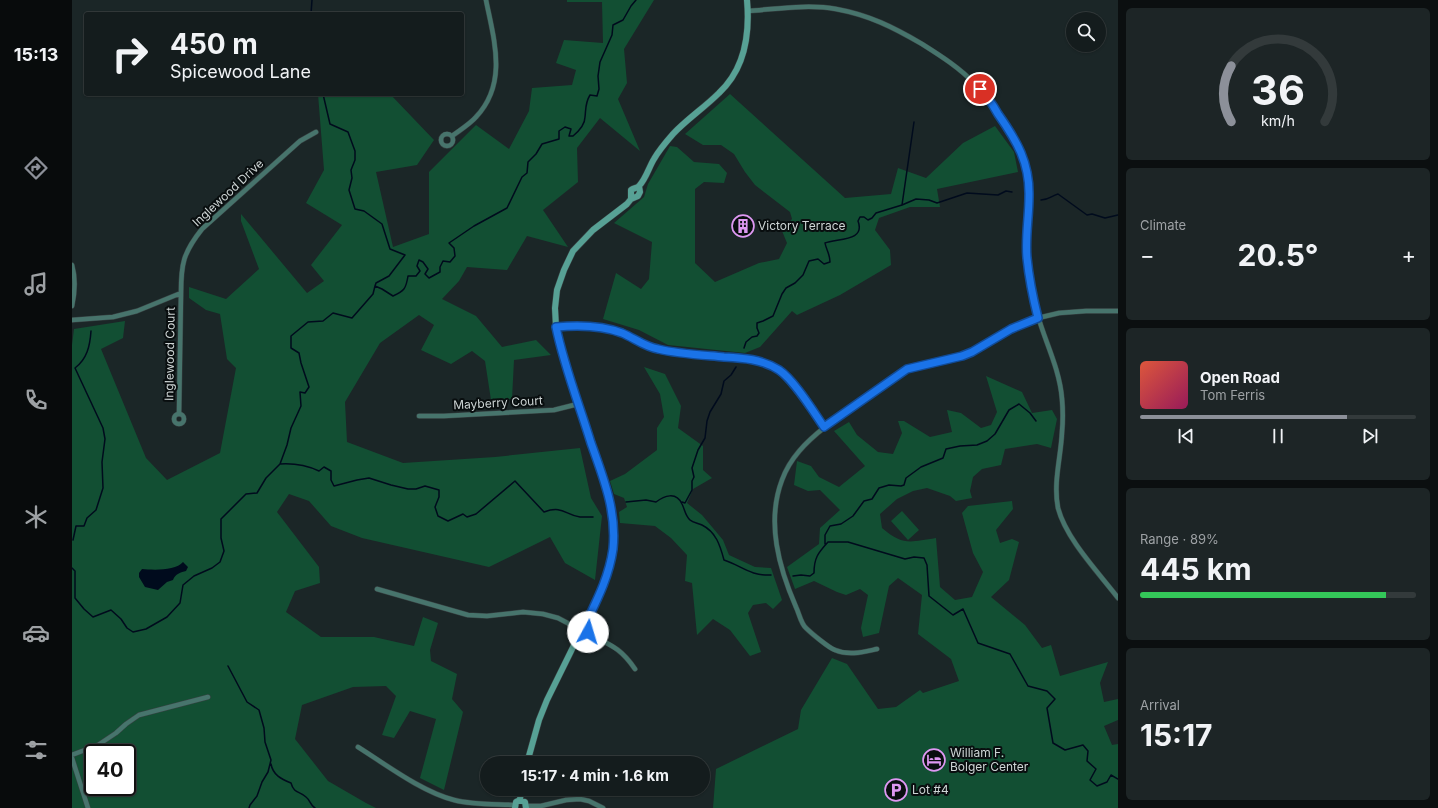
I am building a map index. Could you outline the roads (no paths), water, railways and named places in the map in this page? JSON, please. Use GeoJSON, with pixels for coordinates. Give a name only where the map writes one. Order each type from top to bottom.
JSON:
{"type":"FeatureCollection","features":[{"type":"Feature","properties":{"kind":"street"},"geometry":{"type":"LineString","coordinates":[[452,136],[476,117],[492,93],[497,75],[496,50],[486,0]]}},
{"type":"Feature","properties":{"kind":"street"},"geometry":{"type":"LineString","coordinates":[[585,625],[608,573],[613,548],[613,521],[608,491],[561,352],[556,327],[555,308],[557,290],[564,270],[573,252],[593,230],[627,204],[631,198],[639,195],[639,186],[654,158],[672,135],[687,120],[719,94],[737,70],[743,56],[748,30],[747,0]]}},
{"type":"Feature","properties":{"kind":"street"},"geometry":{"type":"LineString","coordinates":[[748,12],[813,7],[834,8],[858,13],[878,20],[924,45],[958,68],[983,92],[1013,134],[1026,168],[1029,184],[1027,257],[1032,295],[1038,318],[1056,366],[1062,398],[1062,432],[1057,483],[1058,508],[1069,533],[1118,598]]}},
{"type":"Feature","properties":{"kind":"street","name":"Inglewood Drive"},"geometry":{"type":"LineString","coordinates":[[181,293],[183,261],[192,241],[202,229],[300,141],[316,132]]}},
{"type":"Feature","properties":{"kind":"street"},"geometry":{"type":"LineString","coordinates":[[72,265],[75,274],[75,294],[72,306]]}},
{"type":"Feature","properties":{"kind":"street"},"geometry":{"type":"LineString","coordinates":[[72,320],[113,317],[137,311],[181,293]]}},
{"type":"Feature","properties":{"kind":"street","name":"Inglewood Court"},"geometry":{"type":"LineString","coordinates":[[180,414],[181,293]]}},
{"type":"Feature","properties":{"kind":"street"},"geometry":{"type":"LineString","coordinates":[[877,649],[849,654],[834,650],[805,628],[784,578],[778,556],[775,530],[776,502],[781,481],[788,466],[798,451],[824,427],[907,369],[962,356],[972,352],[1011,329],[1038,318],[1059,313],[1118,311]]}},
{"type":"Feature","properties":{"kind":"street"},"geometry":{"type":"LineString","coordinates":[[556,327],[573,325],[599,326],[621,333],[656,349],[752,359],[767,364],[780,371],[789,379],[824,427]]}},
{"type":"Feature","properties":{"kind":"street","name":"Mayberry Court"},"geometry":{"type":"LineString","coordinates":[[419,416],[554,410],[578,404]]}},
{"type":"Feature","properties":{"kind":"street"},"geometry":{"type":"LineString","coordinates":[[377,589],[468,615],[487,616],[523,612],[543,614],[558,618],[577,628],[579,635],[547,700],[539,720],[529,756]]}},
{"type":"Feature","properties":{"kind":"street"},"geometry":{"type":"LineString","coordinates":[[577,628],[580,625],[585,625]]}},
{"type":"Feature","properties":{"kind":"street"},"geometry":{"type":"LineString","coordinates":[[585,625],[588,628],[587,633]]}},
{"type":"Feature","properties":{"kind":"street"},"geometry":{"type":"LineString","coordinates":[[579,635],[584,636],[587,633]]}},
{"type":"Feature","properties":{"kind":"street"},"geometry":{"type":"LineString","coordinates":[[587,633],[618,649],[626,656],[635,669]]}},
{"type":"Feature","properties":{"kind":"street"},"geometry":{"type":"LineString","coordinates":[[88,808],[72,757],[98,745],[139,715],[208,697]]}},
{"type":"Feature","properties":{"kind":"street"},"geometry":{"type":"LineString","coordinates":[[358,746],[422,787],[441,796],[468,803],[515,807],[516,802],[520,800],[520,796]]}},
{"type":"Feature","properties":{"kind":"street"},"geometry":{"type":"LineString","coordinates":[[520,800],[525,802],[526,807],[541,806],[566,800],[580,799],[589,801],[603,808]]}},
{"type":"Feature","properties":{"kind":"water"},"geometry":{"type":"Polygon","coordinates":[[[183,562],[188,567],[186,571],[177,575],[173,580],[167,582],[158,590],[145,587],[139,577],[139,573],[142,569],[158,570],[170,568],[180,565],[183,562]]]}},
{"type":"Feature","properties":{"kind":"waterway"},"geometry":{"type":"LineString","coordinates":[[311,12],[312,0]]}},
{"type":"Feature","properties":{"kind":"waterway"},"geometry":{"type":"LineString","coordinates":[[72,568],[75,571],[75,598],[93,617],[111,610],[121,619],[127,628],[133,632],[146,629],[167,617],[180,603],[183,585],[194,576],[212,568],[220,562],[224,551],[221,538],[221,519],[246,494],[257,493],[266,478],[280,464],[291,428],[301,406],[300,392],[305,393],[309,387],[299,353],[291,348],[291,336],[308,322],[323,321],[333,313],[352,318],[373,294],[375,286],[393,296],[400,293],[405,287],[408,276],[416,276],[420,271],[417,266],[419,260],[423,262],[428,269],[425,274],[429,278],[440,272],[440,267],[443,261],[450,262],[455,256],[454,248],[449,243],[474,226],[507,208],[522,177],[527,173],[528,162],[536,154],[542,144],[559,139],[559,131],[565,127],[571,129],[569,136],[573,136],[583,125],[588,98],[590,95],[597,96],[599,89],[598,76],[600,62],[612,35],[613,25],[623,20],[636,0]]}},
{"type":"Feature","properties":{"kind":"waterway"},"geometry":{"type":"LineString","coordinates":[[323,96],[330,124],[348,132],[355,151],[355,160],[351,170],[352,178],[349,190],[355,209],[364,211],[382,224],[390,249],[405,255],[389,276],[376,283],[375,286]]}},
{"type":"Feature","properties":{"kind":"waterway"},"geometry":{"type":"LineString","coordinates":[[902,205],[914,122]]}},
{"type":"Feature","properties":{"kind":"waterway"},"geometry":{"type":"LineString","coordinates":[[744,348],[746,342],[752,337],[757,336],[759,333],[757,323],[773,316],[782,294],[786,288],[795,283],[803,275],[809,261],[818,259],[824,264],[830,262],[825,243],[849,238],[858,233],[858,221],[860,217],[864,217],[868,220],[876,213],[916,199],[929,200],[937,203],[967,193],[998,195],[1006,191],[1012,192]]}},
{"type":"Feature","properties":{"kind":"waterway"},"geometry":{"type":"LineString","coordinates":[[1041,200],[1058,194],[1087,215],[1092,214],[1105,218],[1118,215]]}},
{"type":"Feature","properties":{"kind":"waterway"},"geometry":{"type":"LineString","coordinates":[[73,540],[76,526],[84,526],[87,518],[96,510],[103,488],[102,462],[105,439],[103,428],[75,368],[82,361],[87,352],[91,331]]}},
{"type":"Feature","properties":{"kind":"waterway"},"geometry":{"type":"LineString","coordinates":[[682,502],[685,503],[692,490],[692,481],[694,477],[692,468],[698,450],[705,438],[707,421],[710,412],[721,394],[724,381],[731,375],[736,367]]}},
{"type":"Feature","properties":{"kind":"waterway"},"geometry":{"type":"LineString","coordinates":[[825,544],[825,535],[830,526],[841,524],[853,516],[864,501],[872,499],[879,488],[889,485],[904,485],[906,478],[921,467],[943,458],[946,449],[977,445],[987,441],[995,434],[1009,410],[1019,404],[1030,413],[1036,421]]}},
{"type":"Feature","properties":{"kind":"waterway"},"geometry":{"type":"LineString","coordinates":[[280,464],[300,465],[319,471],[324,467],[331,471],[331,480],[334,486],[369,478],[408,489],[416,489],[425,486],[439,490],[439,497],[435,507],[438,516],[448,521],[463,514],[467,517],[476,514],[515,481],[544,512],[550,510],[560,510],[575,516],[593,517]]}},
{"type":"Feature","properties":{"kind":"waterway"},"geometry":{"type":"LineString","coordinates":[[626,502],[646,500],[656,502],[670,496],[677,497],[690,520],[707,528],[714,535],[719,544],[724,560],[757,574],[771,575]]}},
{"type":"Feature","properties":{"kind":"waterway"},"geometry":{"type":"LineString","coordinates":[[793,576],[810,576],[814,573],[817,556],[828,542],[848,542],[905,559],[914,557],[924,558],[927,565],[929,596],[953,615],[963,609],[978,643],[1010,654],[1028,686],[1047,691],[1055,699],[1047,708],[1053,743],[1065,750],[1083,745],[1088,751],[1087,761],[1096,769],[1090,780],[1097,786],[1107,782],[1111,775],[1118,779]]}},
{"type":"Feature","properties":{"kind":"waterway"},"geometry":{"type":"LineString","coordinates":[[228,666],[247,702],[259,710],[264,728],[265,742],[271,760],[268,772],[262,782],[257,796],[249,808]]}},
{"type":"Feature","properties":{"kind":"waterway"},"geometry":{"type":"LineString","coordinates":[[271,764],[276,774],[291,783],[295,791],[304,795],[315,808]]}},
{"type":"Feature","properties":{"kind":"place","name":"Victory Terrace"},"geometry":{"type":"Point","coordinates":[743,226]}},
{"type":"Feature","properties":{"kind":"place","name":"William F. Bolger Center"},"geometry":{"type":"Point","coordinates":[934,760]}},
{"type":"Feature","properties":{"kind":"place","name":"Lot #4"},"geometry":{"type":"Point","coordinates":[896,790]}}]}
